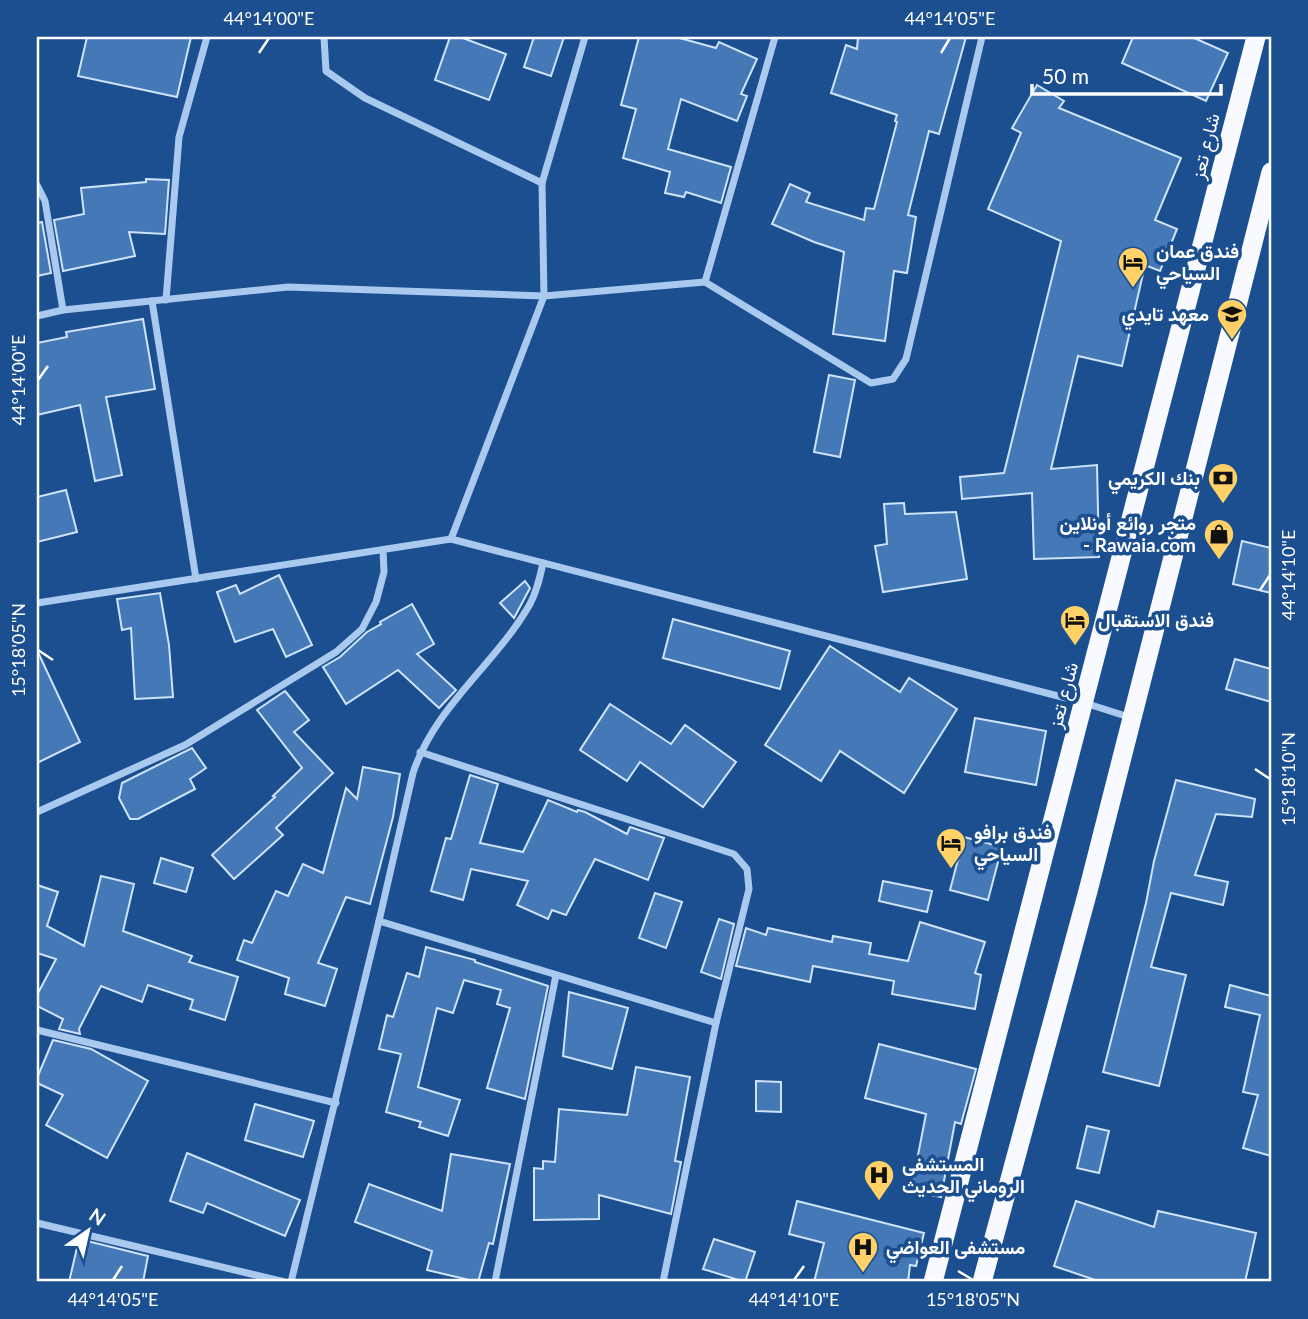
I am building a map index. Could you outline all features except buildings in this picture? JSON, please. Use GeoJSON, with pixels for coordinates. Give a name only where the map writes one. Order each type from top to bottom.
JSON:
{"type":"FeatureCollection","features":[{"type":"Feature","properties":{"kind":"highway","name":"شارع تعز"},"geometry":{"type":"LineString","coordinates":[[933,1282],[1256,37]]}},
{"type":"Feature","properties":{"kind":"highway"},"geometry":{"type":"LineString","coordinates":[[982,1282],[1132,718],[1271,172]]}},
{"type":"Feature","properties":{"kind":"street"},"geometry":{"type":"LineString","coordinates":[[166,300],[179,137],[207,37]]}},
{"type":"Feature","properties":{"kind":"street"},"geometry":{"type":"LineString","coordinates":[[314,37],[324,38],[326,71],[365,98],[542,183]]}},
{"type":"Feature","properties":{"kind":"street"},"geometry":{"type":"LineString","coordinates":[[451,540],[544,296],[542,183],[585,37]]}},
{"type":"Feature","properties":{"kind":"street"},"geometry":{"type":"LineString","coordinates":[[705,282],[775,37]]}},
{"type":"Feature","properties":{"kind":"street"},"geometry":{"type":"LineString","coordinates":[[37,316],[63,310],[288,287],[544,296],[705,282],[871,383],[893,379],[906,359],[982,37]]}},
{"type":"Feature","properties":{"kind":"street"},"geometry":{"type":"LineString","coordinates":[[37,185],[45,201],[63,310]]}},
{"type":"Feature","properties":{"kind":"street"},"geometry":{"type":"LineString","coordinates":[[152,301],[195,579]]}},
{"type":"Feature","properties":{"kind":"street"},"geometry":{"type":"LineString","coordinates":[[37,603],[451,540],[1085,703],[1132,718]]}},
{"type":"Feature","properties":{"kind":"street"},"geometry":{"type":"LineString","coordinates":[[37,812],[185,746],[336,652],[362,629],[376,602],[384,572],[383,550]]}},
{"type":"Feature","properties":{"kind":"street"},"geometry":{"type":"LineString","coordinates":[[291,1282],[420,752],[432,730],[522,616],[537,589],[543,563]]}},
{"type":"Feature","properties":{"kind":"street"},"geometry":{"type":"LineString","coordinates":[[420,752],[734,854],[747,869],[749,889],[716,1023],[663,1282]]}},
{"type":"Feature","properties":{"kind":"street"},"geometry":{"type":"LineString","coordinates":[[379,920],[716,1023]]}},
{"type":"Feature","properties":{"kind":"street"},"geometry":{"type":"LineString","coordinates":[[495,1282],[556,975]]}},
{"type":"Feature","properties":{"kind":"street"},"geometry":{"type":"LineString","coordinates":[[37,1030],[335,1103]]}},
{"type":"Feature","properties":{"kind":"street"},"geometry":{"type":"LineString","coordinates":[[37,1223],[285,1282]]}},
{"type":"Feature","properties":{"kind":"place","name":"فندق عمان السياحي"},"geometry":{"type":"Point","coordinates":[1133,289]}},
{"type":"Feature","properties":{"kind":"place","name":"معهد تايدي"},"geometry":{"type":"Point","coordinates":[1232,341]}},
{"type":"Feature","properties":{"kind":"place","name":"بنك الكريمي"},"geometry":{"type":"Point","coordinates":[1223,505]}},
{"type":"Feature","properties":{"kind":"place","name":"متجر روائع أونلاين - Rawaia.com"},"geometry":{"type":"Point","coordinates":[1219,561]}},
{"type":"Feature","properties":{"kind":"place","name":"فندق الاستقبال"},"geometry":{"type":"Point","coordinates":[1075,647]}},
{"type":"Feature","properties":{"kind":"place","name":"فندق برافو السياحي"},"geometry":{"type":"Point","coordinates":[951,870]}},
{"type":"Feature","properties":{"kind":"place","name":"المستشفى الروماني الحديث"},"geometry":{"type":"Point","coordinates":[879,1202]}},
{"type":"Feature","properties":{"kind":"place","name":"مستشفى العواضي"},"geometry":{"type":"Point","coordinates":[863,1274]}}]}
